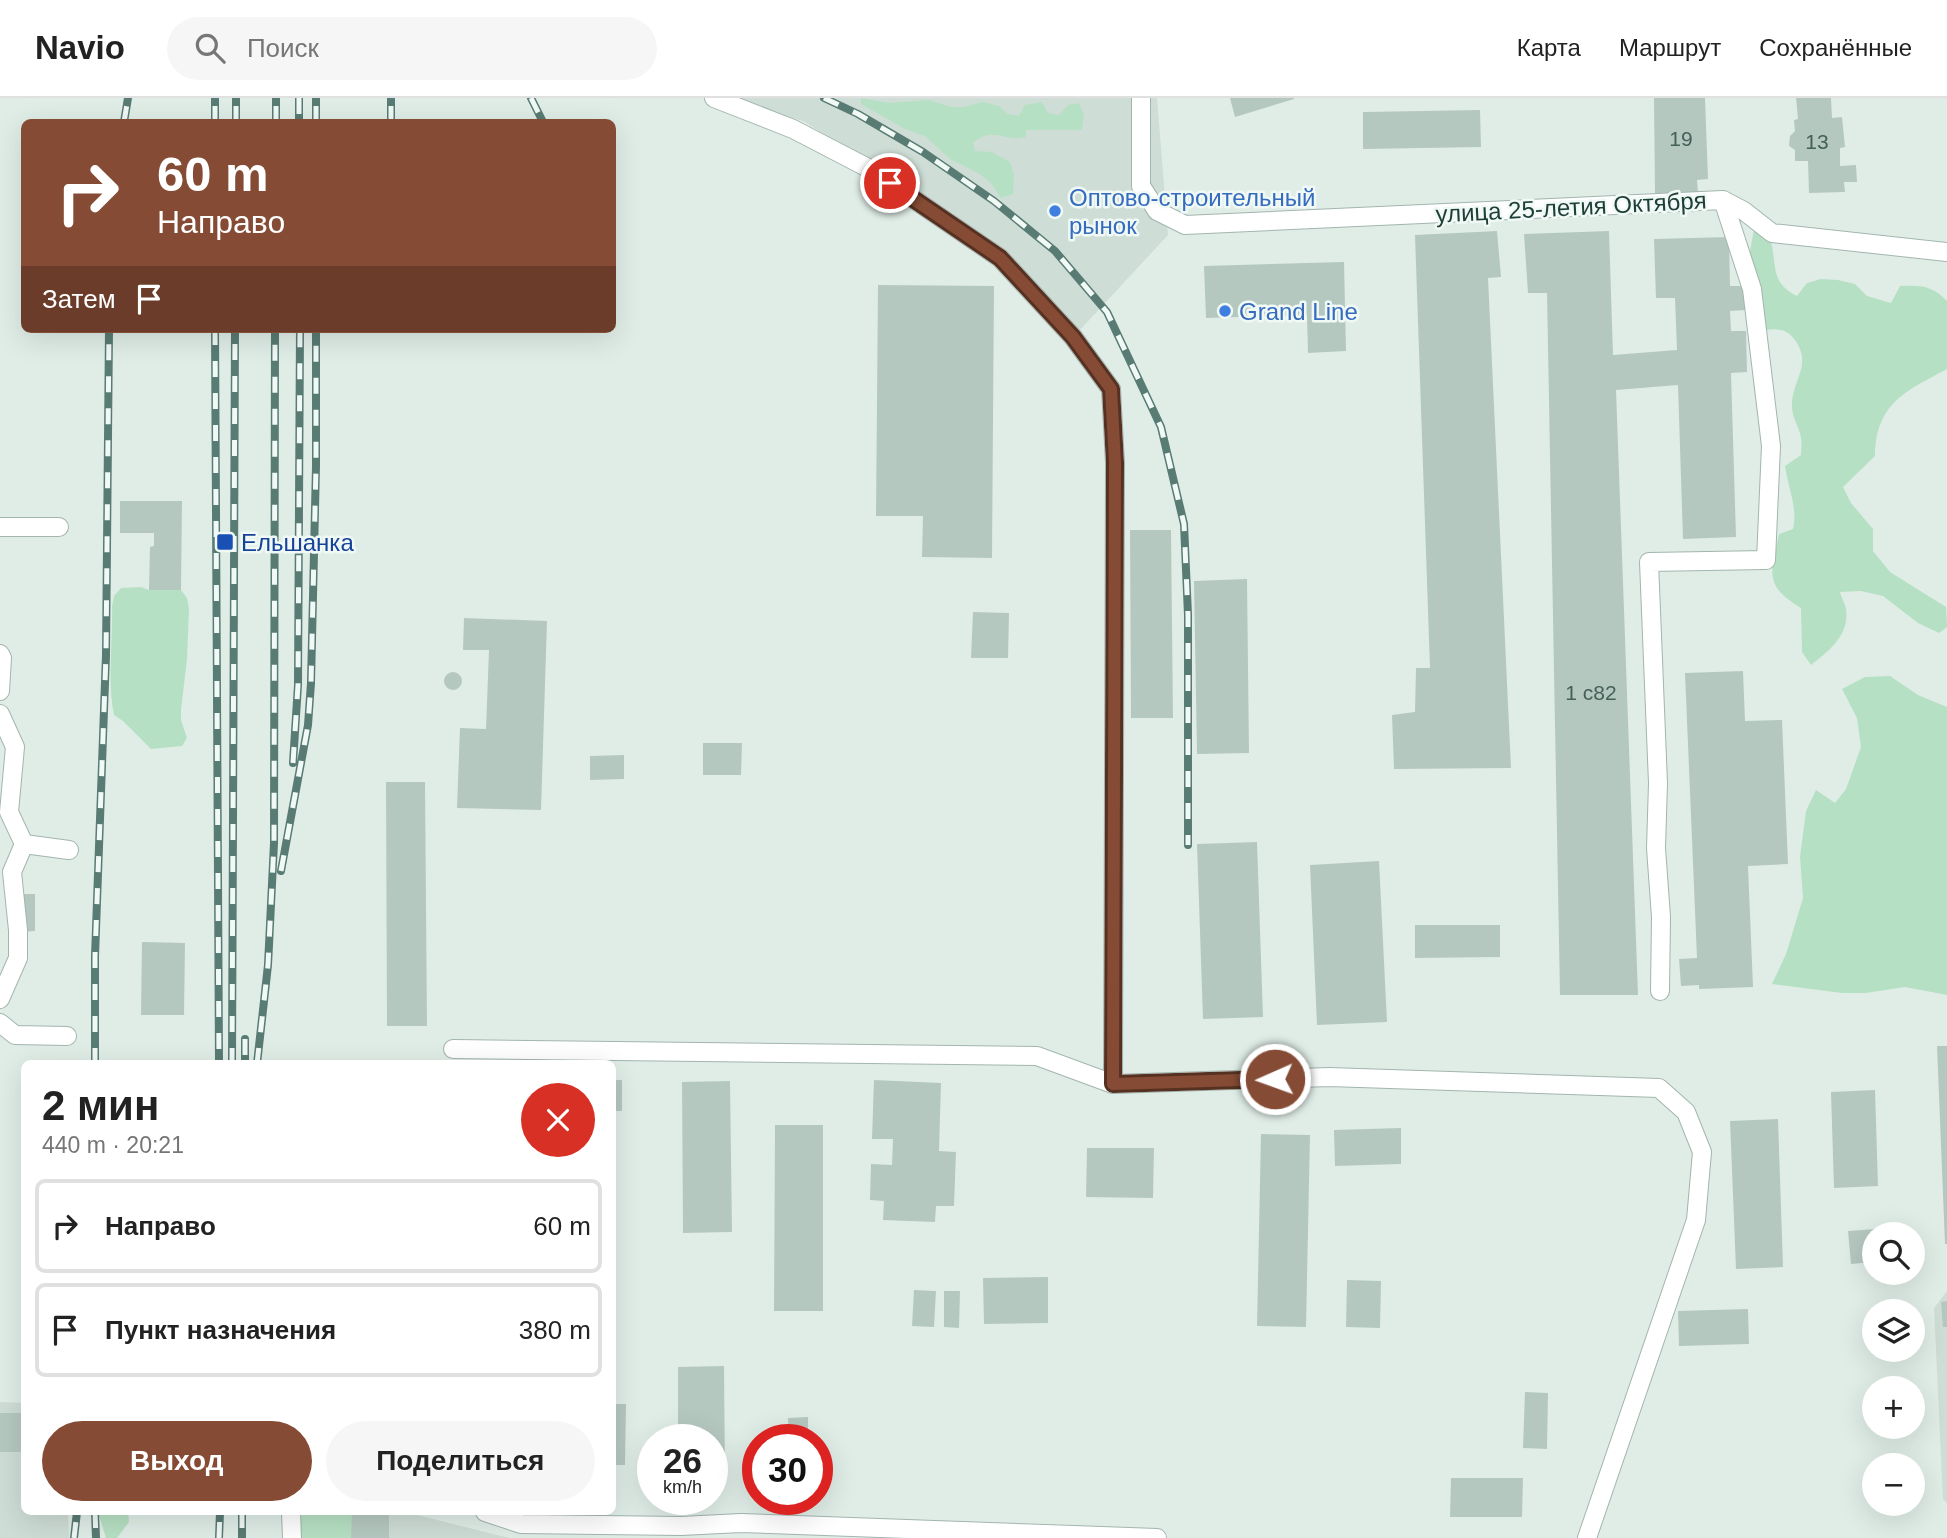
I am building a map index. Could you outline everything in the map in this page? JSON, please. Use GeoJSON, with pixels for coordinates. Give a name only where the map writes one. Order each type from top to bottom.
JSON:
{"type":"FeatureCollection","features":[{"type":"Feature","properties":{"kind":"street"},"geometry":{"type":"LineString","coordinates":[[714,98],[793,128],[868,168],[1000,258],[1073,337],[1111,389],[1115,463],[1113,1084]]}},
{"type":"Feature","properties":{"kind":"street","name":"улица 25-летия Октября"},"geometry":{"type":"LineString","coordinates":[[1141,98],[1141,187],[1157,211],[1185,225],[1723,200],[1752,289],[1771,446],[1766,560],[1649,562],[1658,783],[1656,848],[1661,917],[1660,992]]}},
{"type":"Feature","properties":{"kind":"street"},"geometry":{"type":"LineString","coordinates":[[1723,200],[1744,211],[1772,233],[1947,251]]}},
{"type":"Feature","properties":{"kind":"street"},"geometry":{"type":"LineString","coordinates":[[0,527],[59,527]]}},
{"type":"Feature","properties":{"kind":"street"},"geometry":{"type":"LineString","coordinates":[[0,654],[0,691]]}},
{"type":"Feature","properties":{"kind":"street"},"geometry":{"type":"LineString","coordinates":[[0,714],[15,747],[9,812],[24,845],[12,872],[18,958],[0,999]]}},
{"type":"Feature","properties":{"kind":"street"},"geometry":{"type":"LineString","coordinates":[[24,845],[69,850]]}},
{"type":"Feature","properties":{"kind":"street"},"geometry":{"type":"LineString","coordinates":[[0,1023],[15,1035],[67,1036]]}},
{"type":"Feature","properties":{"kind":"street"},"geometry":{"type":"LineString","coordinates":[[453,1049],[1037,1056],[1113,1084],[1329,1077],[1659,1088],[1686,1112],[1702,1152],[1696,1220],[1587,1538]]}},
{"type":"Feature","properties":{"kind":"street"},"geometry":{"type":"LineString","coordinates":[[291,1515],[292,1538]]}},
{"type":"Feature","properties":{"kind":"street"},"geometry":{"type":"LineString","coordinates":[[494,1515],[521,1524],[681,1526],[741,1522],[1157,1538]]}},
{"type":"Feature","properties":{"kind":"shaded area","name":"Оптово-строительный рынок"},"geometry":{"type":"Polygon","coordinates":[[[723,98],[1157,98],[1168,235],[1079,331],[909,187],[803,121],[723,98]]]}},
{"type":"Feature","properties":{"kind":"shaded area"},"geometry":{"type":"Polygon","coordinates":[[[1947,1291],[1947,1503],[1943,1499],[1934,1308],[1947,1291]]]}},
{"type":"Feature","properties":{"kind":"shaded area"},"geometry":{"type":"Polygon","coordinates":[[[0,1402],[21,1403],[21,1515],[68,1515],[69,1538],[0,1538],[0,1402]]]}},
{"type":"Feature","properties":{"kind":"shaded area"},"geometry":{"type":"Polygon","coordinates":[[[311,1515],[417,1515],[509,1538],[310,1538],[311,1515]]]}},
{"type":"Feature","properties":{"kind":"green space"},"geometry":{"type":"Polygon","coordinates":[[[861,98],[889,103],[929,100],[951,107],[982,102],[999,106],[1007,114],[1019,116],[1025,105],[1042,102],[1048,113],[1059,115],[1068,105],[1079,103],[1084,115],[1082,130],[1026,130],[1026,137],[987,135],[973,143],[975,151],[992,152],[1010,162],[1014,175],[1013,194],[1001,198],[991,183],[978,173],[950,159],[925,136],[905,129],[861,104],[861,98]]]}},
{"type":"Feature","properties":{"kind":"green space"},"geometry":{"type":"Polygon","coordinates":[[[1754,229],[1769,236],[1781,284],[1797,296],[1807,283],[1821,279],[1855,284],[1867,296],[1891,303],[1900,286],[1931,289],[1947,301],[1947,369],[1906,392],[1887,411],[1877,438],[1875,456],[1843,487],[1851,503],[1873,529],[1873,551],[1890,572],[1946,607],[1947,627],[1939,633],[1918,623],[1883,596],[1861,591],[1840,592],[1846,618],[1845,627],[1837,642],[1811,665],[1802,652],[1801,608],[1780,592],[1775,585],[1772,568],[1779,534],[1793,529],[1793,506],[1785,466],[1801,455],[1801,438],[1792,402],[1801,371],[1802,356],[1789,334],[1782,330],[1766,330],[1760,316],[1749,257],[1754,229]]]}},
{"type":"Feature","properties":{"kind":"green space"},"geometry":{"type":"Polygon","coordinates":[[[141,587],[149,590],[181,590],[187,598],[187,659],[181,720],[187,738],[182,746],[151,749],[114,715],[111,675],[114,596],[121,588],[141,587]]]}},
{"type":"Feature","properties":{"kind":"green space"},"geometry":{"type":"Polygon","coordinates":[[[1890,676],[1918,695],[1947,707],[1947,995],[1905,987],[1866,993],[1842,993],[1772,984],[1786,954],[1803,898],[1800,857],[1806,811],[1816,790],[1835,803],[1846,789],[1861,747],[1857,718],[1842,689],[1865,677],[1890,676]]]}},
{"type":"Feature","properties":{"kind":"green space"},"geometry":{"type":"Polygon","coordinates":[[[99,1515],[128,1515],[129,1522],[117,1538],[106,1538],[99,1515]]]}},
{"type":"Feature","properties":{"kind":"green space"},"geometry":{"type":"Polygon","coordinates":[[[296,1515],[352,1515],[351,1538],[299,1538],[296,1515]]]}},
{"type":"Feature","properties":{"kind":"building"},"geometry":{"type":"Polygon","coordinates":[[[1230,98],[1294,98],[1294,99],[1235,117],[1230,98]]]}},
{"type":"Feature","properties":{"kind":"building"},"geometry":{"type":"Polygon","coordinates":[[[1654,98],[1705,98],[1708,179],[1697,180],[1698,193],[1655,195],[1654,98]]]}},
{"type":"Feature","properties":{"kind":"building"},"geometry":{"type":"Polygon","coordinates":[[[1796,98],[1831,98],[1832,118],[1842,117],[1845,147],[1840,148],[1840,166],[1856,165],[1857,182],[1844,182],[1845,192],[1809,193],[1808,161],[1795,161],[1795,150],[1789,146],[1790,136],[1795,131],[1794,120],[1798,119],[1796,98]]]}},
{"type":"Feature","properties":{"kind":"building"},"geometry":{"type":"Polygon","coordinates":[[[1480,110],[1481,147],[1363,149],[1363,112],[1480,110]]]}},
{"type":"Feature","properties":{"kind":"building"},"geometry":{"type":"Polygon","coordinates":[[[1497,231],[1501,277],[1488,278],[1511,768],[1394,769],[1392,715],[1415,712],[1416,668],[1430,668],[1415,235],[1497,231]]]}},
{"type":"Feature","properties":{"kind":"building"},"geometry":{"type":"Polygon","coordinates":[[[1609,231],[1613,355],[1677,350],[1675,298],[1656,298],[1654,239],[1729,237],[1730,286],[1745,286],[1746,310],[1730,311],[1731,331],[1746,331],[1747,372],[1731,373],[1736,537],[1683,539],[1678,385],[1616,390],[1638,995],[1560,995],[1547,293],[1528,293],[1524,234],[1609,231]]]}},
{"type":"Feature","properties":{"kind":"building"},"geometry":{"type":"Polygon","coordinates":[[[1344,262],[1346,351],[1308,353],[1307,315],[1206,318],[1204,266],[1344,262]]]}},
{"type":"Feature","properties":{"kind":"building"},"geometry":{"type":"Polygon","coordinates":[[[878,285],[994,286],[992,558],[922,557],[923,516],[876,516],[878,285]]]}},
{"type":"Feature","properties":{"kind":"building"},"geometry":{"type":"Polygon","coordinates":[[[120,501],[182,501],[181,590],[149,590],[150,547],[154,546],[154,533],[120,533],[120,501]]]}},
{"type":"Feature","properties":{"kind":"building"},"geometry":{"type":"Polygon","coordinates":[[[1130,530],[1171,530],[1173,718],[1131,718],[1130,530]]]}},
{"type":"Feature","properties":{"kind":"building"},"geometry":{"type":"Polygon","coordinates":[[[1247,579],[1249,753],[1197,754],[1194,581],[1247,579]]]}},
{"type":"Feature","properties":{"kind":"building"},"geometry":{"type":"Polygon","coordinates":[[[973,612],[1009,613],[1008,658],[971,658],[973,612]]]}},
{"type":"Feature","properties":{"kind":"building"},"geometry":{"type":"Polygon","coordinates":[[[464,618],[547,621],[541,810],[457,808],[460,728],[486,729],[489,650],[463,650],[464,618]]]}},
{"type":"Feature","properties":{"kind":"building"},"geometry":{"type":"Polygon","coordinates":[[[1743,671],[1745,721],[1782,720],[1788,864],[1748,866],[1753,987],[1699,989],[1699,985],[1681,986],[1679,959],[1697,958],[1685,673],[1743,671]]]}},
{"type":"Feature","properties":{"kind":"building"},"geometry":{"type":"Polygon","coordinates":[[[449,672],[457,672],[462,681],[460,688],[449,690],[444,685],[444,677],[449,672]]]}},
{"type":"Feature","properties":{"kind":"building"},"geometry":{"type":"Polygon","coordinates":[[[703,743],[742,743],[741,775],[703,775],[703,743]]]}},
{"type":"Feature","properties":{"kind":"building"},"geometry":{"type":"Polygon","coordinates":[[[624,755],[624,779],[590,780],[590,756],[624,755]]]}},
{"type":"Feature","properties":{"kind":"building"},"geometry":{"type":"Polygon","coordinates":[[[386,782],[425,782],[427,1026],[387,1026],[386,782]]]}},
{"type":"Feature","properties":{"kind":"building"},"geometry":{"type":"Polygon","coordinates":[[[1257,842],[1263,1017],[1203,1019],[1197,844],[1257,842]]]}},
{"type":"Feature","properties":{"kind":"building"},"geometry":{"type":"Polygon","coordinates":[[[1379,861],[1387,1022],[1317,1025],[1310,865],[1379,861]]]}},
{"type":"Feature","properties":{"kind":"building"},"geometry":{"type":"Polygon","coordinates":[[[23,894],[35,894],[35,931],[23,932],[23,894]]]}},
{"type":"Feature","properties":{"kind":"building"},"geometry":{"type":"Polygon","coordinates":[[[1415,925],[1500,925],[1500,957],[1415,958],[1415,925]]]}},
{"type":"Feature","properties":{"kind":"building"},"geometry":{"type":"Polygon","coordinates":[[[142,942],[185,943],[184,1015],[141,1015],[142,942]]]}},
{"type":"Feature","properties":{"kind":"building"},"geometry":{"type":"Polygon","coordinates":[[[1937,1046],[1947,1046],[1947,1244],[1945,1244],[1937,1046]]]}},
{"type":"Feature","properties":{"kind":"building"},"geometry":{"type":"Polygon","coordinates":[[[616,1080],[622,1080],[622,1111],[616,1111],[616,1080]]]}},
{"type":"Feature","properties":{"kind":"building"},"geometry":{"type":"Polygon","coordinates":[[[874,1080],[941,1083],[939,1151],[956,1152],[954,1206],[936,1206],[935,1222],[883,1220],[884,1201],[870,1200],[871,1164],[892,1165],[893,1139],[872,1139],[874,1080]]]}},
{"type":"Feature","properties":{"kind":"building"},"geometry":{"type":"Polygon","coordinates":[[[730,1081],[732,1232],[683,1233],[682,1082],[730,1081]]]}},
{"type":"Feature","properties":{"kind":"building"},"geometry":{"type":"Polygon","coordinates":[[[1875,1090],[1878,1186],[1834,1188],[1831,1092],[1875,1090]]]}},
{"type":"Feature","properties":{"kind":"building"},"geometry":{"type":"Polygon","coordinates":[[[1778,1119],[1783,1267],[1736,1269],[1730,1121],[1778,1119]]]}},
{"type":"Feature","properties":{"kind":"building"},"geometry":{"type":"Polygon","coordinates":[[[775,1125],[823,1125],[823,1311],[774,1311],[775,1125]]]}},
{"type":"Feature","properties":{"kind":"building"},"geometry":{"type":"Polygon","coordinates":[[[1401,1128],[1401,1164],[1335,1166],[1334,1130],[1401,1128]]]}},
{"type":"Feature","properties":{"kind":"building"},"geometry":{"type":"Polygon","coordinates":[[[1261,1134],[1310,1135],[1306,1327],[1257,1326],[1261,1134]]]}},
{"type":"Feature","properties":{"kind":"building"},"geometry":{"type":"Polygon","coordinates":[[[1087,1148],[1154,1148],[1153,1198],[1086,1197],[1087,1148]]]}},
{"type":"Feature","properties":{"kind":"building"},"geometry":{"type":"Polygon","coordinates":[[[1862,1230],[1862,1263],[1851,1264],[1848,1231],[1862,1230]]]}},
{"type":"Feature","properties":{"kind":"building"},"geometry":{"type":"Polygon","coordinates":[[[1048,1277],[1048,1323],[984,1324],[983,1278],[1048,1277]]]}},
{"type":"Feature","properties":{"kind":"building"},"geometry":{"type":"Polygon","coordinates":[[[1347,1280],[1381,1281],[1380,1328],[1346,1327],[1347,1280]]]}},
{"type":"Feature","properties":{"kind":"building"},"geometry":{"type":"Polygon","coordinates":[[[914,1290],[936,1291],[934,1327],[912,1326],[914,1290]]]}},
{"type":"Feature","properties":{"kind":"building"},"geometry":{"type":"Polygon","coordinates":[[[944,1291],[960,1291],[959,1328],[944,1327],[944,1291]]]}},
{"type":"Feature","properties":{"kind":"building"},"geometry":{"type":"Polygon","coordinates":[[[1947,1301],[1947,1327],[1943,1327],[1941,1302],[1947,1301]]]}},
{"type":"Feature","properties":{"kind":"building"},"geometry":{"type":"Polygon","coordinates":[[[1748,1309],[1749,1344],[1679,1346],[1678,1311],[1748,1309]]]}},
{"type":"Feature","properties":{"kind":"building"},"geometry":{"type":"Polygon","coordinates":[[[724,1366],[725,1424],[678,1424],[678,1367],[724,1366]]]}},
{"type":"Feature","properties":{"kind":"building"},"geometry":{"type":"Polygon","coordinates":[[[1525,1392],[1548,1393],[1547,1449],[1523,1448],[1525,1392]]]}},
{"type":"Feature","properties":{"kind":"building"},"geometry":{"type":"Polygon","coordinates":[[[616,1404],[626,1404],[625,1465],[616,1465],[616,1404]]]}},
{"type":"Feature","properties":{"kind":"building"},"geometry":{"type":"Polygon","coordinates":[[[0,1413],[21,1413],[21,1452],[0,1452],[0,1413]]]}},
{"type":"Feature","properties":{"kind":"building"},"geometry":{"type":"Polygon","coordinates":[[[808,1417],[808,1424],[788,1424],[788,1418],[808,1417]]]}},
{"type":"Feature","properties":{"kind":"building"},"geometry":{"type":"Polygon","coordinates":[[[1451,1478],[1523,1478],[1522,1517],[1450,1517],[1451,1478]]]}},
{"type":"Feature","properties":{"kind":"building"},"geometry":{"type":"Polygon","coordinates":[[[352,1515],[389,1515],[389,1538],[351,1538],[352,1515]]]}},
{"type":"Feature","properties":{"kind":"railway"},"geometry":{"type":"LineString","coordinates":[[124,119],[128,98]]}},
{"type":"Feature","properties":{"kind":"railway"},"geometry":{"type":"LineString","coordinates":[[215,98],[215,119]]}},
{"type":"Feature","properties":{"kind":"railway"},"geometry":{"type":"LineString","coordinates":[[236,98],[236,119]]}},
{"type":"Feature","properties":{"kind":"railway"},"geometry":{"type":"LineString","coordinates":[[276,98],[276,119]]}},
{"type":"Feature","properties":{"kind":"railway"},"geometry":{"type":"LineString","coordinates":[[299,98],[299,119]]}},
{"type":"Feature","properties":{"kind":"railway"},"geometry":{"type":"LineString","coordinates":[[316,98],[316,119]]}},
{"type":"Feature","properties":{"kind":"railway"},"geometry":{"type":"LineString","coordinates":[[391,98],[391,119]]}},
{"type":"Feature","properties":{"kind":"railway"},"geometry":{"type":"LineString","coordinates":[[531,98],[542,119]]}},
{"type":"Feature","properties":{"kind":"railway"},"geometry":{"type":"LineString","coordinates":[[824,98],[858,114],[923,152],[994,201],[1055,251],[1107,312],[1161,427],[1184,524],[1188,615],[1188,845]]}},
{"type":"Feature","properties":{"kind":"railway"},"geometry":{"type":"LineString","coordinates":[[95,1060],[95,956],[106,655],[109,333]]}},
{"type":"Feature","properties":{"kind":"railway"},"geometry":{"type":"LineString","coordinates":[[215,333],[219,1060]]}},
{"type":"Feature","properties":{"kind":"railway"},"geometry":{"type":"LineString","coordinates":[[232,1060],[235,333]]}},
{"type":"Feature","properties":{"kind":"railway"},"geometry":{"type":"LineString","coordinates":[[257,1060],[268,965],[274,843],[275,333]]}},
{"type":"Feature","properties":{"kind":"railway"},"geometry":{"type":"LineString","coordinates":[[293,763],[298,685],[300,333]]}},
{"type":"Feature","properties":{"kind":"railway"},"geometry":{"type":"LineString","coordinates":[[281,871],[308,725],[311,683],[316,333]]}},
{"type":"Feature","properties":{"kind":"railway"},"geometry":{"type":"LineString","coordinates":[[245,1039],[245,1060]]}},
{"type":"Feature","properties":{"kind":"railway"},"geometry":{"type":"LineString","coordinates":[[74,1538],[77,1515]]}},
{"type":"Feature","properties":{"kind":"railway"},"geometry":{"type":"LineString","coordinates":[[95,1515],[96,1538]]}},
{"type":"Feature","properties":{"kind":"railway"},"geometry":{"type":"LineString","coordinates":[[219,1538],[220,1515]]}},
{"type":"Feature","properties":{"kind":"railway"},"geometry":{"type":"LineString","coordinates":[[242,1515],[242,1538]]}},
{"type":"Feature","properties":{"kind":"place","name":"Оптово-строительный рынок"},"geometry":{"type":"Point","coordinates":[1055,211]}},
{"type":"Feature","properties":{"kind":"place","name":"Grand Line"},"geometry":{"type":"Point","coordinates":[1225,311]}},
{"type":"Feature","properties":{"kind":"place","name":"Ельшанка"},"geometry":{"type":"Point","coordinates":[225,542]}},
{"type":"Feature","properties":{"kind":"route"},"geometry":{"type":"LineString","coordinates":[[890,183],[1000,258],[1073,337],[1111,389],[1115,463],[1113,1084],[1275,1079]]}}]}
